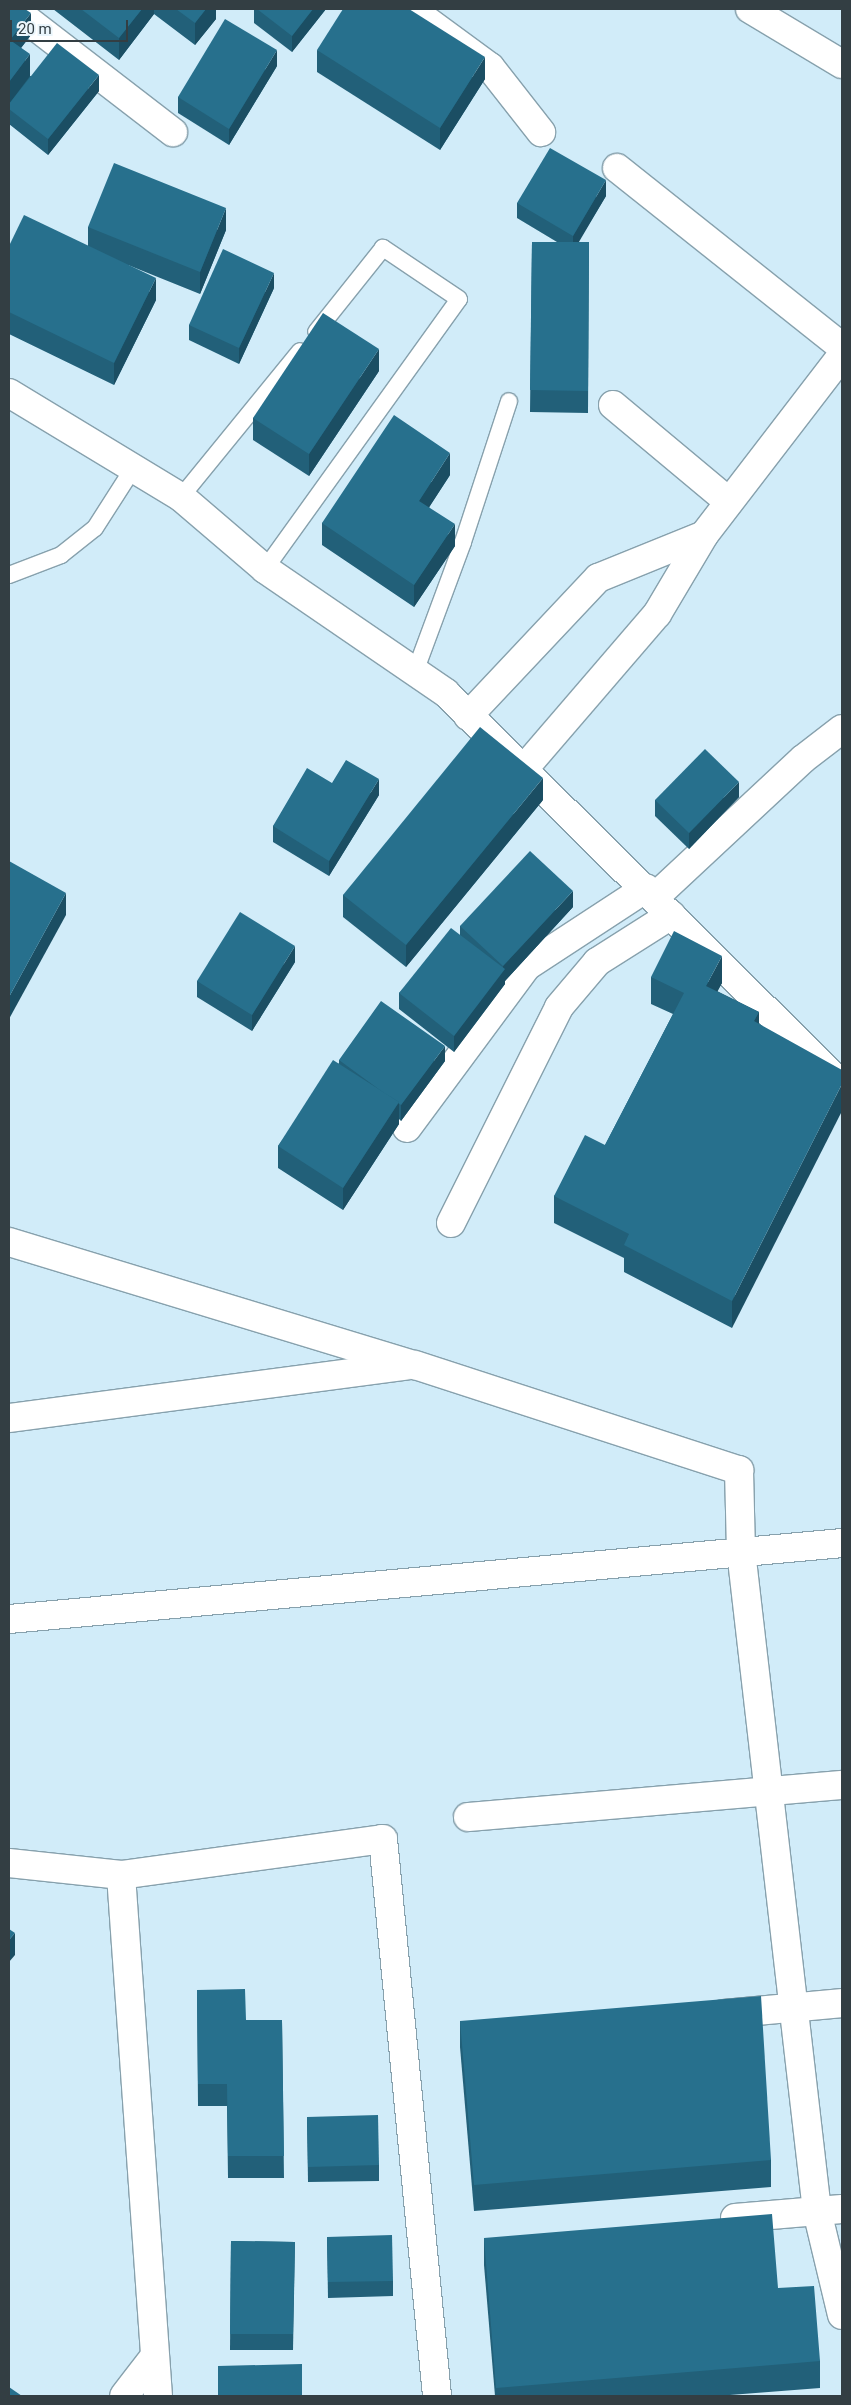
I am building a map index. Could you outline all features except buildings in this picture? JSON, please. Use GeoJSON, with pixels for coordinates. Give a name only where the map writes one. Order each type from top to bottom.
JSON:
{"type":"FeatureCollection","features":[{"type":"Feature","properties":{"kind":"street"},"geometry":{"type":"LineString","coordinates":[[13,9],[173,132]]}},
{"type":"Feature","properties":{"kind":"street"},"geometry":{"type":"LineString","coordinates":[[411,9],[490,67],[541,132]]}},
{"type":"Feature","properties":{"kind":"street"},"geometry":{"type":"LineString","coordinates":[[750,9],[842,64]]}},
{"type":"Feature","properties":{"kind":"street"},"geometry":{"type":"LineString","coordinates":[[616,168],[842,347]]}},
{"type":"Feature","properties":{"kind":"street"},"geometry":{"type":"LineString","coordinates":[[523,770],[657,614],[704,535],[842,355]]}},
{"type":"Feature","properties":{"kind":"street"},"geometry":{"type":"LineString","coordinates":[[9,393],[181,497],[265,568],[446,693],[842,1085]]}},
{"type":"Feature","properties":{"kind":"street"},"geometry":{"type":"LineString","coordinates":[[613,405],[729,502]]}},
{"type":"Feature","properties":{"kind":"street"},"geometry":{"type":"LineString","coordinates":[[468,716],[598,578],[704,535]]}},
{"type":"Feature","properties":{"kind":"street"},"geometry":{"type":"LineString","coordinates":[[451,1223],[559,1008],[597,962],[657,900],[803,759],[842,729]]}},
{"type":"Feature","properties":{"kind":"street"},"geometry":{"type":"LineString","coordinates":[[407,1128],[527,966],[657,900]]}},
{"type":"Feature","properties":{"kind":"street"},"geometry":{"type":"LineString","coordinates":[[9,1242],[415,1365],[739,1470],[741,1551],[794,2007],[830,2210],[842,2315]]}},
{"type":"Feature","properties":{"kind":"street"},"geometry":{"type":"LineString","coordinates":[[9,1418],[415,1365]]}},
{"type":"Feature","properties":{"kind":"street"},"geometry":{"type":"LineString","coordinates":[[9,1619],[842,1543]]}},
{"type":"Feature","properties":{"kind":"street"},"geometry":{"type":"LineString","coordinates":[[468,1817],[770,1790],[842,1786]]}},
{"type":"Feature","properties":{"kind":"street"},"geometry":{"type":"LineString","coordinates":[[9,1863],[121,1875],[383,1839],[437,2396]]}},
{"type":"Feature","properties":{"kind":"street"},"geometry":{"type":"LineString","coordinates":[[121,1875],[158,2396]]}},
{"type":"Feature","properties":{"kind":"street"},"geometry":{"type":"LineString","coordinates":[[697,2016],[842,2003]]}},
{"type":"Feature","properties":{"kind":"street"},"geometry":{"type":"LineString","coordinates":[[709,2220],[830,2210]]}},
{"type":"Feature","properties":{"kind":"street"},"geometry":{"type":"LineString","coordinates":[[124,2396],[154,2357]]}},
{"type":"Feature","properties":{"kind":"lane"},"geometry":{"type":"LineString","coordinates":[[181,497],[346,298],[383,248],[459,299],[265,568]]}},
{"type":"Feature","properties":{"kind":"lane"},"geometry":{"type":"LineString","coordinates":[[415,672],[463,542],[508,401]]}},
{"type":"Feature","properties":{"kind":"lane"},"geometry":{"type":"LineString","coordinates":[[9,575],[60,555],[95,528],[134,467]]}}]}
